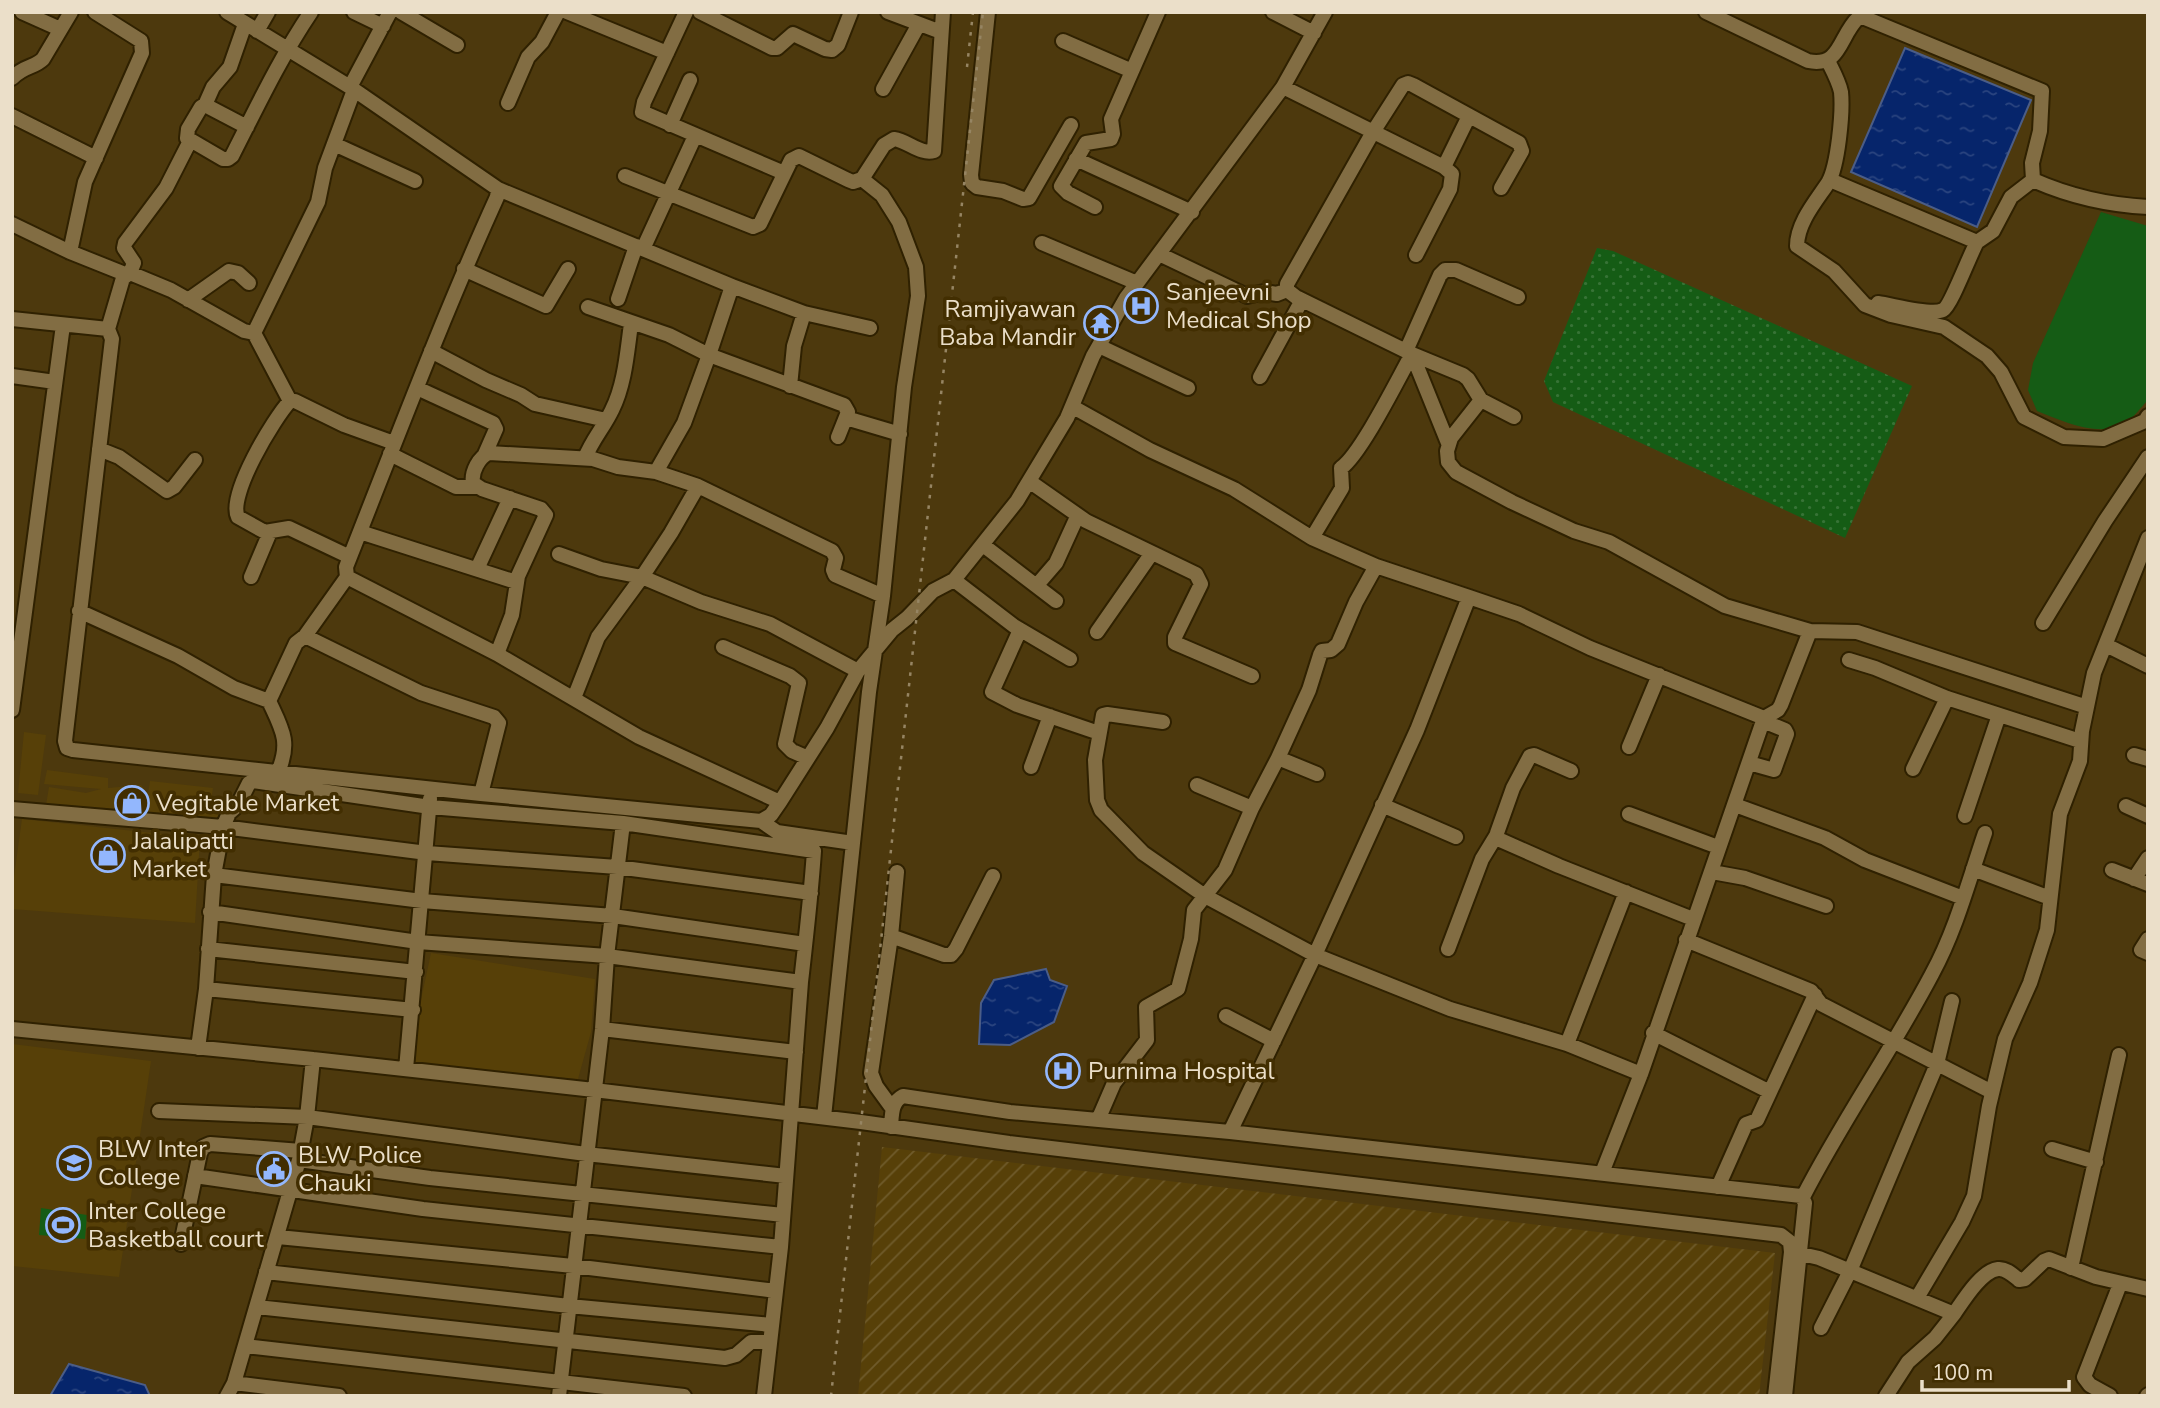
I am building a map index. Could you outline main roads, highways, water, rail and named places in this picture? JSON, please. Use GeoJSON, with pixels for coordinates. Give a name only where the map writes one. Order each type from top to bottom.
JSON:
{"type":"FeatureCollection","features":[{"type":"Feature","properties":{"kind":"water"},"geometry":{"type":"Polygon","coordinates":[[[1905,48],[2031,100],[1977,227],[1851,172],[1905,48]]]}},
{"type":"Feature","properties":{"kind":"water"},"geometry":{"type":"Polygon","coordinates":[[[1046,969],[1050,980],[1067,986],[1054,1022],[1010,1045],[979,1044],[981,1003],[994,980],[1046,969]]]}},
{"type":"Feature","properties":{"kind":"water"},"geometry":{"type":"Polygon","coordinates":[[[69,1364],[145,1385],[150,1396],[50,1396],[69,1364]]]}},
{"type":"Feature","properties":{"kind":"railway"},"geometry":{"type":"LineString","coordinates":[[967,67],[973,12]]}},
{"type":"Feature","properties":{"kind":"railway"},"geometry":{"type":"LineString","coordinates":[[831,1396],[983,12]]}},
{"type":"Feature","properties":{"kind":"place","name":"Sanjeevni Medical Shop"},"geometry":{"type":"Point","coordinates":[1141,306]}},
{"type":"Feature","properties":{"kind":"place","name":"Ramjiyawan Baba Mandir"},"geometry":{"type":"Point","coordinates":[1101,323]}},
{"type":"Feature","properties":{"kind":"place","name":"Vegitable Market"},"geometry":{"type":"Point","coordinates":[132,803]}},
{"type":"Feature","properties":{"kind":"place","name":"Jalalipatti Market"},"geometry":{"type":"Point","coordinates":[108,855]}},
{"type":"Feature","properties":{"kind":"place","name":"Purnima Hospital"},"geometry":{"type":"Point","coordinates":[1063,1071]}},
{"type":"Feature","properties":{"kind":"place","name":"BLW Inter College"},"geometry":{"type":"Point","coordinates":[74,1163]}},
{"type":"Feature","properties":{"kind":"place","name":"BLW Police Chauki"},"geometry":{"type":"Point","coordinates":[274,1169]}},
{"type":"Feature","properties":{"kind":"place","name":"Inter College Basketball court"},"geometry":{"type":"Point","coordinates":[63,1225]}}]}
